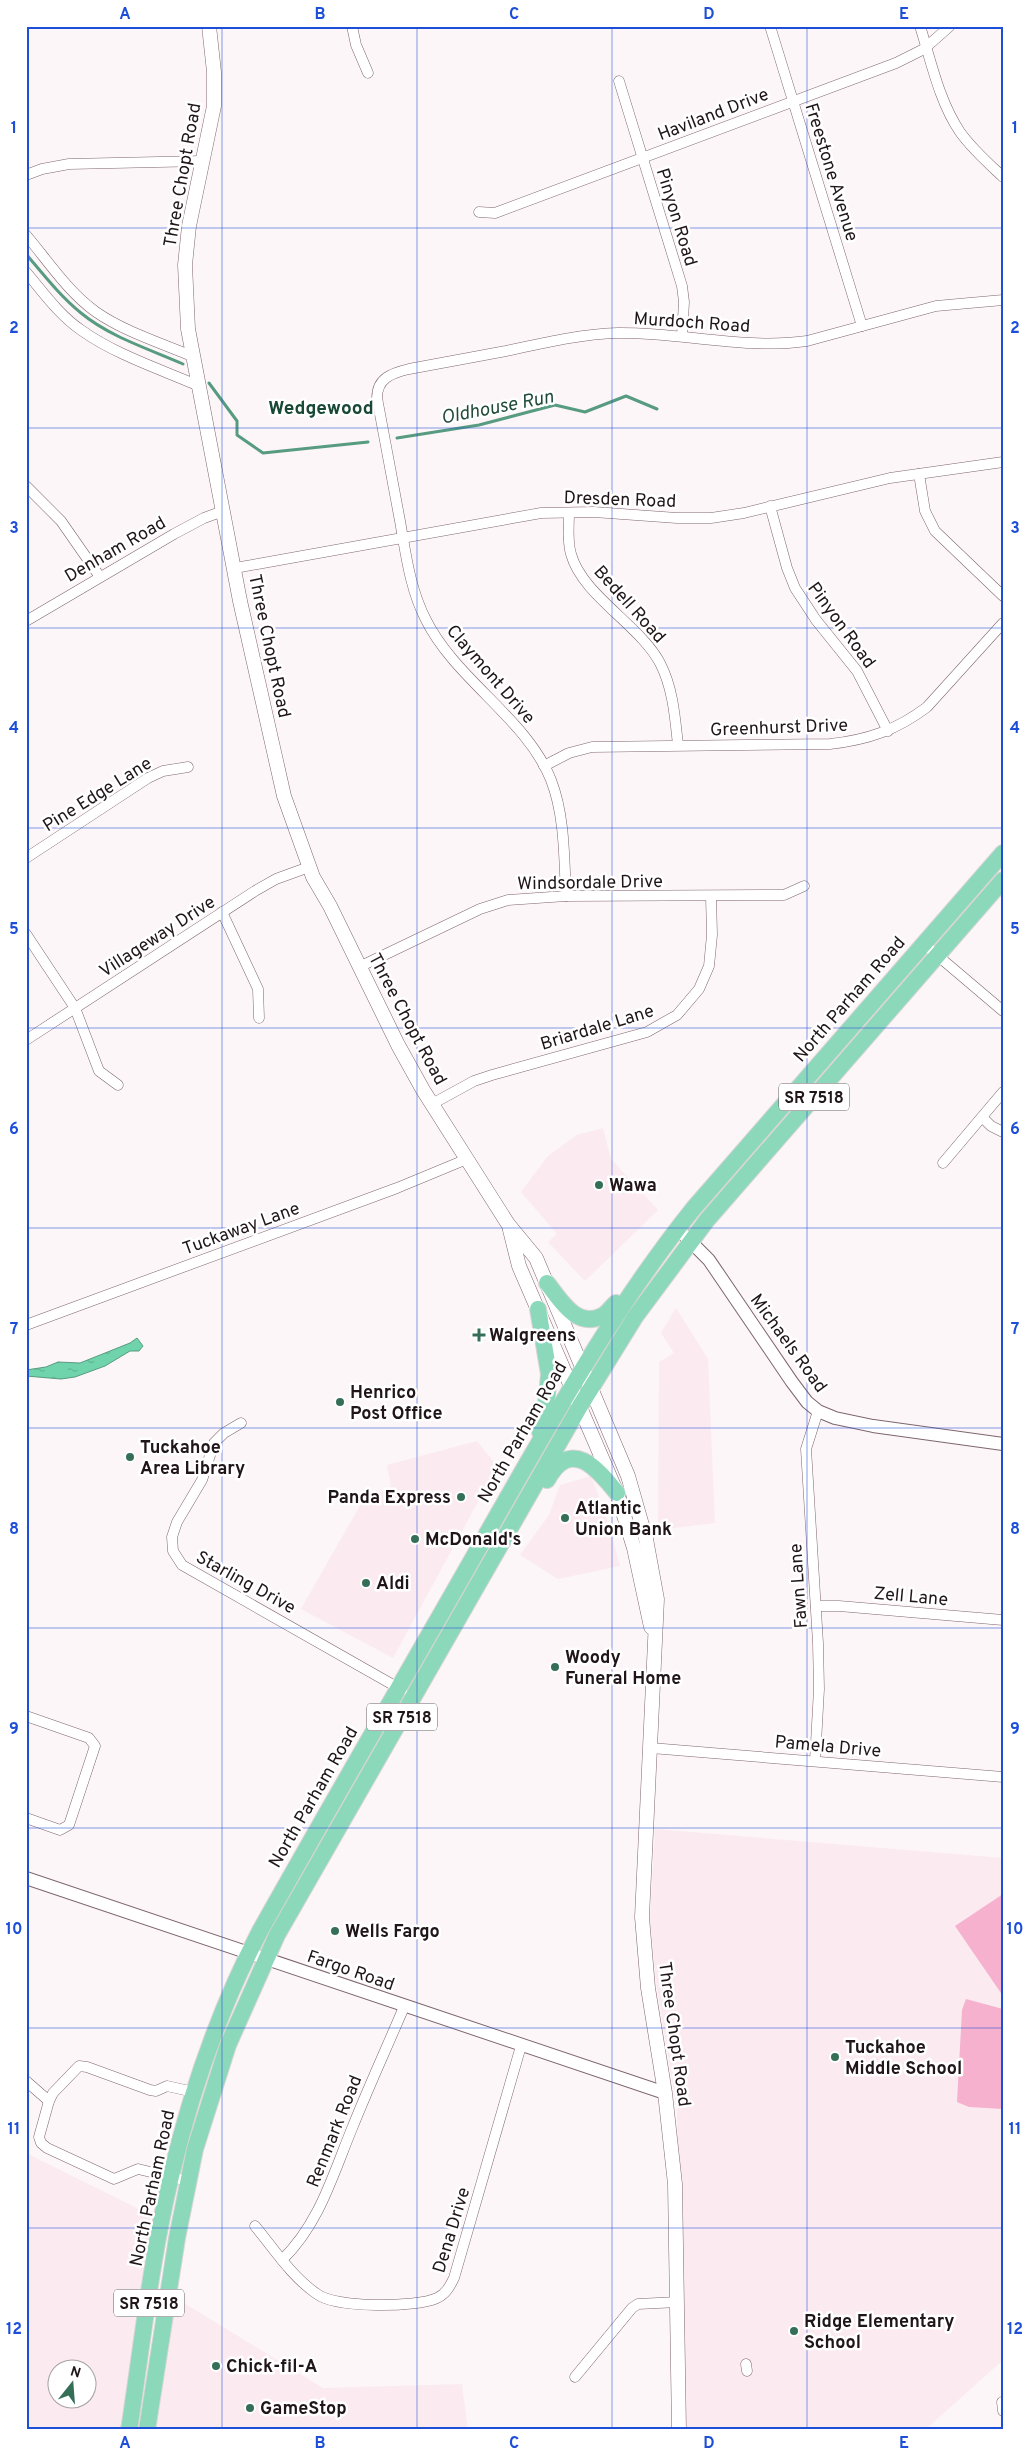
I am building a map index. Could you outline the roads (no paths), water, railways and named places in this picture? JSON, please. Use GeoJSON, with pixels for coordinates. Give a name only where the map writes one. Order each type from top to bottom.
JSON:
{"type":"FeatureCollection","features":[{"type":"Feature","properties":{"kind":"highway","name":"North Parham Road"},"geometry":{"type":"LineString","coordinates":[[129,2430],[170,2177],[194,2092],[223,2012],[249,1953],[571,1386],[632,1291],[678,1229],[1003,853]]}},
{"type":"Feature","properties":{"kind":"highway","name":"North Parham Road"},"geometry":{"type":"LineString","coordinates":[[147,2430],[188,2181],[216,2080],[239,2018],[265,1959],[580,1406],[635,1317],[691,1240],[1003,880]]}},
{"type":"Feature","properties":{"kind":"highway"},"geometry":{"type":"LineString","coordinates":[[547,1283],[571,1312],[591,1319],[603,1316],[632,1291]]}},
{"type":"Feature","properties":{"kind":"highway"},"geometry":{"type":"LineString","coordinates":[[537,1446],[547,1397],[548,1374],[538,1309]]}},
{"type":"Feature","properties":{"kind":"highway"},"geometry":{"type":"LineString","coordinates":[[510,1529],[532,1506],[555,1468],[564,1462],[576,1460],[590,1463],[617,1493]]}},
{"type":"Feature","properties":{"kind":"main road","name":"Three Chopt Road"},"geometry":{"type":"LineString","coordinates":[[209,26],[214,72],[214,106],[190,216],[186,265],[188,329],[259,689],[284,796],[309,867],[388,1026],[432,1104],[508,1224],[536,1258],[628,1476],[646,1539],[657,1599],[643,1926],[648,1988],[665,2093],[675,2184],[679,2430]]}},
{"type":"Feature","properties":{"kind":"main road","name":"Three Chopt Road"},"geometry":{"type":"LineString","coordinates":[[508,1224],[519,1266],[617,1493],[634,1548],[654,1643]]}},
{"type":"Feature","properties":{"kind":"street"},"geometry":{"type":"LineString","coordinates":[[352,26],[356,45],[368,73]]}},
{"type":"Feature","properties":{"kind":"street","name":"Freestone Avenue"},"geometry":{"type":"LineString","coordinates":[[770,26],[862,326]]}},
{"type":"Feature","properties":{"kind":"street"},"geometry":{"type":"LineString","coordinates":[[920,26],[946,104],[959,130],[979,154],[1003,177]]}},
{"type":"Feature","properties":{"kind":"street","name":"Haviland Drive"},"geometry":{"type":"LineString","coordinates":[[479,212],[495,213],[896,63],[927,47],[950,26]]}},
{"type":"Feature","properties":{"kind":"street","name":"Pinyon Road"},"geometry":{"type":"LineString","coordinates":[[619,81],[683,293],[682,336]]}},
{"type":"Feature","properties":{"kind":"street"},"geometry":{"type":"LineString","coordinates":[[26,175],[42,169],[69,164],[203,161]]}},
{"type":"Feature","properties":{"kind":"street"},"geometry":{"type":"LineString","coordinates":[[26,235],[66,282],[96,311],[120,326],[194,357]]}},
{"type":"Feature","properties":{"kind":"street"},"geometry":{"type":"LineString","coordinates":[[26,272],[58,310],[80,330],[111,348],[199,386]]}},
{"type":"Feature","properties":{"kind":"street","name":"Murdoch Road"},"geometry":{"type":"LineString","coordinates":[[381,383],[391,374],[409,369],[578,336],[619,333],[787,344],[807,341],[936,306],[1003,300]]}},
{"type":"Feature","properties":{"kind":"street","name":"Claymont Drive"},"geometry":{"type":"LineString","coordinates":[[381,383],[378,398],[412,584],[421,609],[438,641],[461,670],[524,736],[544,766],[552,782],[558,807],[566,896]]}},
{"type":"Feature","properties":{"kind":"street","name":"Dresden Road"},"geometry":{"type":"LineString","coordinates":[[235,568],[541,513],[568,512],[710,518],[890,478],[1003,462]]}},
{"type":"Feature","properties":{"kind":"street"},"geometry":{"type":"LineString","coordinates":[[919,474],[925,511],[935,531],[1003,596]]}},
{"type":"Feature","properties":{"kind":"street"},"geometry":{"type":"LineString","coordinates":[[26,486],[61,522],[100,577]]}},
{"type":"Feature","properties":{"kind":"street","name":"Pinyon Road"},"geometry":{"type":"LineString","coordinates":[[770,506],[787,568],[795,588],[816,620],[857,671],[888,731]]}},
{"type":"Feature","properties":{"kind":"street","name":"Denham Road"},"geometry":{"type":"LineString","coordinates":[[26,621],[174,534],[204,518],[223,511]]}},
{"type":"Feature","properties":{"kind":"street","name":"Bedell Road"},"geometry":{"type":"LineString","coordinates":[[568,512],[569,544],[576,566],[586,581],[636,633],[660,662],[670,687],[678,745]]}},
{"type":"Feature","properties":{"kind":"street","name":"Greenhurst Drive"},"geometry":{"type":"LineString","coordinates":[[544,766],[569,753],[592,747],[830,744],[862,740],[888,731],[913,718],[927,707],[1003,623]]}},
{"type":"Feature","properties":{"kind":"street","name":"Pine Edge Lane"},"geometry":{"type":"LineString","coordinates":[[26,858],[148,778],[163,770],[188,767]]}},
{"type":"Feature","properties":{"kind":"street","name":"Villageway Drive"},"geometry":{"type":"LineString","coordinates":[[26,1040],[222,912],[276,879],[309,867]]}},
{"type":"Feature","properties":{"kind":"street","name":"Windsordale Drive"},"geometry":{"type":"LineString","coordinates":[[359,967],[494,904],[526,897],[784,895],[804,886]]}},
{"type":"Feature","properties":{"kind":"street","name":"Briardale Lane"},"geometry":{"type":"LineString","coordinates":[[432,1104],[474,1081],[647,1032],[678,1015],[700,989],[709,966],[712,935],[711,896]]}},
{"type":"Feature","properties":{"kind":"street"},"geometry":{"type":"LineString","coordinates":[[222,912],[258,989],[259,1018]]}},
{"type":"Feature","properties":{"kind":"street"},"geometry":{"type":"LineString","coordinates":[[26,934],[75,1008],[99,1071],[118,1085]]}},
{"type":"Feature","properties":{"kind":"street"},"geometry":{"type":"LineString","coordinates":[[924,944],[1003,1011]]}},
{"type":"Feature","properties":{"kind":"street"},"geometry":{"type":"LineString","coordinates":[[943,1162],[1003,1092]]}},
{"type":"Feature","properties":{"kind":"street"},"geometry":{"type":"LineString","coordinates":[[982,1118],[991,1126],[1003,1132]]}},
{"type":"Feature","properties":{"kind":"street","name":"Tuckaway Lane"},"geometry":{"type":"LineString","coordinates":[[26,1326],[397,1188],[467,1159]]}},
{"type":"Feature","properties":{"kind":"street","name":"Michaels Road"},"geometry":{"type":"LineString","coordinates":[[678,1229],[709,1260],[792,1382],[818,1411],[835,1418],[873,1426],[1003,1444]]}},
{"type":"Feature","properties":{"kind":"street","name":"Fawn Lane"},"geometry":{"type":"LineString","coordinates":[[815,1761],[819,1689],[806,1449],[818,1411]]}},
{"type":"Feature","properties":{"kind":"street","name":"Starling Drive"},"geometry":{"type":"LineString","coordinates":[[241,1424],[224,1433],[214,1443],[202,1480],[177,1522],[172,1537],[173,1550],[182,1565],[414,1697]]}},
{"type":"Feature","properties":{"kind":"street","name":"Zell Lane"},"geometry":{"type":"LineString","coordinates":[[816,1606],[839,1606],[1003,1620]]}},
{"type":"Feature","properties":{"kind":"street"},"geometry":{"type":"LineString","coordinates":[[26,1716],[90,1738],[95,1746],[69,1825],[60,1830],[26,1818]]}},
{"type":"Feature","properties":{"kind":"street","name":"Pamela Drive"},"geometry":{"type":"LineString","coordinates":[[651,1748],[1003,1778]]}},
{"type":"Feature","properties":{"kind":"street","name":"Fargo Road"},"geometry":{"type":"LineString","coordinates":[[26,1878],[404,2007],[665,2093]]}},
{"type":"Feature","properties":{"kind":"street","name":"Renmark Road"},"geometry":{"type":"LineString","coordinates":[[282,2260],[301,2240],[322,2206],[404,2007]]}},
{"type":"Feature","properties":{"kind":"street","name":"Dena Drive"},"geometry":{"type":"LineString","coordinates":[[255,2226],[282,2260],[317,2295],[336,2303],[384,2304],[430,2301],[444,2294],[454,2278],[521,2046]]}},
{"type":"Feature","properties":{"kind":"street"},"geometry":{"type":"LineString","coordinates":[[188,2181],[138,2169],[114,2179],[47,2148],[41,2144],[39,2137],[53,2093],[79,2066],[87,2067],[156,2091],[167,2086],[194,2092]]}},
{"type":"Feature","properties":{"kind":"street"},"geometry":{"type":"LineString","coordinates":[[26,2081],[49,2101]]}},
{"type":"Feature","properties":{"kind":"street"},"geometry":{"type":"LineString","coordinates":[[575,2377],[632,2308],[638,2304],[678,2302]]}},
{"type":"Feature","properties":{"kind":"street"},"geometry":{"type":"LineString","coordinates":[[1002,2402],[1003,2411]]}},
{"type":"Feature","properties":{"kind":"water"},"geometry":{"type":"Polygon","coordinates":[[[137,1338],[143,1346],[139,1351],[130,1351],[105,1366],[75,1377],[61,1379],[26,1376],[26,1370],[46,1367],[58,1362],[80,1363],[130,1343],[137,1338]]]}},
{"type":"Feature","properties":{"kind":"waterway","name":"Oldhouse Run"},"geometry":{"type":"LineString","coordinates":[[26,254],[52,285],[92,321],[130,342],[183,364]]}},
{"type":"Feature","properties":{"kind":"waterway","name":"Oldhouse Run"},"geometry":{"type":"LineString","coordinates":[[209,383],[237,421],[237,435],[263,453],[368,442]]}},
{"type":"Feature","properties":{"kind":"waterway","name":"Oldhouse Run"},"geometry":{"type":"LineString","coordinates":[[397,438],[479,425],[555,405],[585,412],[626,396],[657,409]]}},
{"type":"Feature","properties":{"kind":"place","name":"Wawa"},"geometry":{"type":"Point","coordinates":[599,1185]}},
{"type":"Feature","properties":{"kind":"place","name":"Walgreens"},"geometry":{"type":"Point","coordinates":[479,1335]}},
{"type":"Feature","properties":{"kind":"place","name":"Henrico Post Office"},"geometry":{"type":"Point","coordinates":[340,1402]}},
{"type":"Feature","properties":{"kind":"place","name":"Tuckahoe Area Library"},"geometry":{"type":"Point","coordinates":[130,1457]}},
{"type":"Feature","properties":{"kind":"place","name":"Panda Express"},"geometry":{"type":"Point","coordinates":[461,1497]}},
{"type":"Feature","properties":{"kind":"place","name":"Atlantic Union Bank"},"geometry":{"type":"Point","coordinates":[565,1518]}},
{"type":"Feature","properties":{"kind":"place","name":"McDonald's"},"geometry":{"type":"Point","coordinates":[415,1539]}},
{"type":"Feature","properties":{"kind":"place","name":"Aldi"},"geometry":{"type":"Point","coordinates":[366,1583]}},
{"type":"Feature","properties":{"kind":"place","name":"Woody Funeral Home"},"geometry":{"type":"Point","coordinates":[555,1667]}},
{"type":"Feature","properties":{"kind":"place","name":"Wells Fargo"},"geometry":{"type":"Point","coordinates":[335,1931]}},
{"type":"Feature","properties":{"kind":"place","name":"Tuckahoe Middle School"},"geometry":{"type":"Point","coordinates":[835,2057]}},
{"type":"Feature","properties":{"kind":"place","name":"Ridge Elementary School"},"geometry":{"type":"Point","coordinates":[794,2331]}},
{"type":"Feature","properties":{"kind":"place","name":"Chick-fil-A"},"geometry":{"type":"Point","coordinates":[216,2366]}},
{"type":"Feature","properties":{"kind":"place","name":"GameStop"},"geometry":{"type":"Point","coordinates":[250,2408]}},
{"type":"Feature","properties":{"kind":"district","name":"Wedgewood"},"geometry":{"type":"Point","coordinates":[321,407]}}]}
